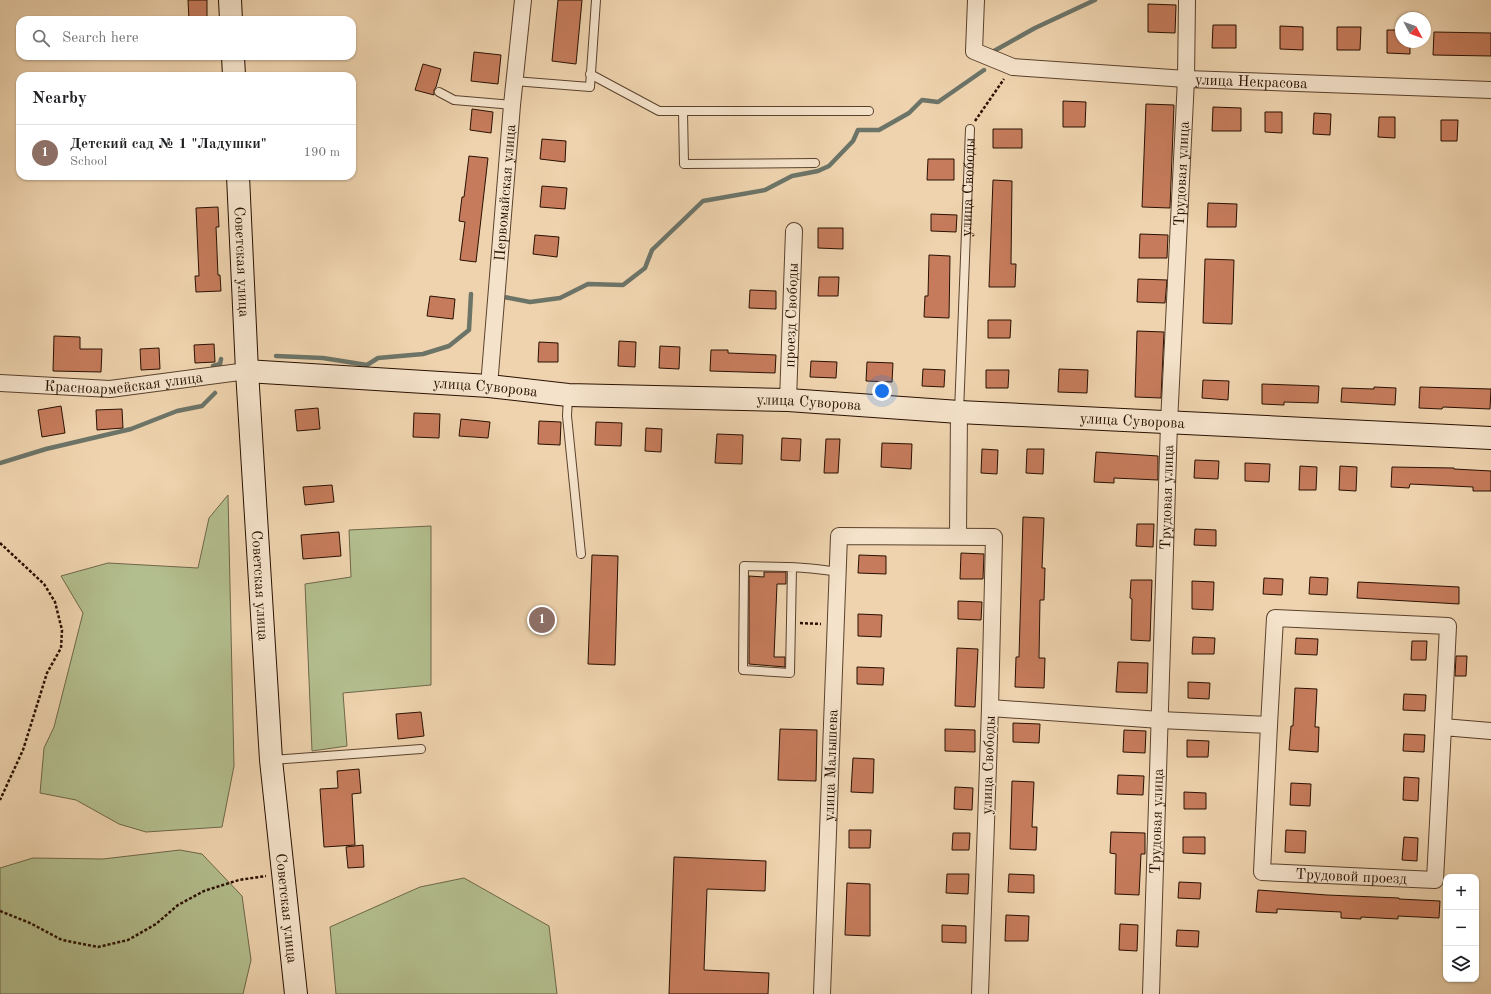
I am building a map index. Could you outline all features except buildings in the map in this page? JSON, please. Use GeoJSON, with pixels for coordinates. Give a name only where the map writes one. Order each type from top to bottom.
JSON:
{"type":"FeatureCollection","features":[{"type":"Feature","properties":{"kind":"main road"},"geometry":{"type":"LineString","coordinates":[[230,0],[231,16]]}},
{"type":"Feature","properties":{"kind":"main road"},"geometry":{"type":"LineString","coordinates":[[233,60],[234,72]]}},
{"type":"Feature","properties":{"kind":"main road","name":"Советская улица"},"geometry":{"type":"LineString","coordinates":[[238,180],[247,371],[271,760],[296,994]]}},
{"type":"Feature","properties":{"kind":"main road","name":"улица Суворова"},"geometry":{"type":"LineString","coordinates":[[247,371],[489,386],[568,395],[788,400],[959,412],[1491,438]]}},
{"type":"Feature","properties":{"kind":"street","name":"Первомайская улица"},"geometry":{"type":"LineString","coordinates":[[489,386],[514,82],[523,0]]}},
{"type":"Feature","properties":{"kind":"street"},"geometry":{"type":"LineString","coordinates":[[976,0],[974,51],[1013,67]]}},
{"type":"Feature","properties":{"kind":"street","name":"Трудовая улица"},"geometry":{"type":"LineString","coordinates":[[1151,994],[1169,423],[1186,79],[1187,0]]}},
{"type":"Feature","properties":{"kind":"street","name":"улица Некрасова"},"geometry":{"type":"LineString","coordinates":[[1013,67],[1186,79],[1491,90]]}},
{"type":"Feature","properties":{"kind":"street","name":"проезд Свободы"},"geometry":{"type":"LineString","coordinates":[[788,400],[794,231]]}},
{"type":"Feature","properties":{"kind":"street","name":"Красноармейская улица"},"geometry":{"type":"LineString","coordinates":[[0,384],[110,389],[247,371]]}},
{"type":"Feature","properties":{"kind":"street"},"geometry":{"type":"LineString","coordinates":[[958,536],[959,412]]}},
{"type":"Feature","properties":{"kind":"street","name":"улица Малышева"},"geometry":{"type":"LineString","coordinates":[[822,994],[839,536],[958,536]]}},
{"type":"Feature","properties":{"kind":"street","name":"улица Свободы"},"geometry":{"type":"LineString","coordinates":[[958,536],[994,537],[990,708],[980,994]]}},
{"type":"Feature","properties":{"kind":"street","name":"Трудовой проезд"},"geometry":{"type":"LineString","coordinates":[[1275,618],[1448,626],[1443,727],[1435,880],[1262,872],[1275,618]]}},
{"type":"Feature","properties":{"kind":"street"},"geometry":{"type":"LineString","coordinates":[[990,708],[1269,726]]}},
{"type":"Feature","properties":{"kind":"street"},"geometry":{"type":"LineString","coordinates":[[1443,727],[1491,731]]}},
{"type":"Feature","properties":{"kind":"lane"},"geometry":{"type":"LineString","coordinates":[[514,82],[590,87],[596,0]]}},
{"type":"Feature","properties":{"kind":"lane"},"geometry":{"type":"LineString","coordinates":[[590,74],[659,111],[869,111]]}},
{"type":"Feature","properties":{"kind":"lane"},"geometry":{"type":"LineString","coordinates":[[439,92],[454,100],[512,106]]}},
{"type":"Feature","properties":{"kind":"lane"},"geometry":{"type":"LineString","coordinates":[[683,112],[684,164],[815,163]]}},
{"type":"Feature","properties":{"kind":"lane","name":"улица Свободы"},"geometry":{"type":"LineString","coordinates":[[959,412],[970,129]]}},
{"type":"Feature","properties":{"kind":"lane"},"geometry":{"type":"LineString","coordinates":[[568,395],[567,416],[581,554]]}},
{"type":"Feature","properties":{"kind":"lane"},"geometry":{"type":"LineString","coordinates":[[792,567],[790,673],[742,670],[744,566],[792,567],[820,568],[838,572]]}},
{"type":"Feature","properties":{"kind":"lane"},"geometry":{"type":"LineString","coordinates":[[271,760],[420,749]]}},
{"type":"Feature","properties":{"kind":"path","name":"улица Свободы"},"geometry":{"type":"LineString","coordinates":[[970,129],[1013,67]]}},
{"type":"Feature","properties":{"kind":"path"},"geometry":{"type":"LineString","coordinates":[[0,544],[44,584],[55,602],[62,630],[61,648],[47,673],[23,750],[0,800]]}},
{"type":"Feature","properties":{"kind":"path"},"geometry":{"type":"LineString","coordinates":[[792,623],[836,624]]}},
{"type":"Feature","properties":{"kind":"path"},"geometry":{"type":"LineString","coordinates":[[0,912],[30,922],[62,940],[98,947],[128,940],[156,924],[178,905],[204,891],[261,876],[284,877]]}},
{"type":"Feature","properties":{"kind":"green space"},"geometry":{"type":"Polygon","coordinates":[[[228,495],[234,766],[222,827],[146,832],[119,824],[76,800],[40,793],[44,748],[54,727],[83,613],[61,576],[108,563],[198,568],[209,518],[228,495]]]}},
{"type":"Feature","properties":{"kind":"green space"},"geometry":{"type":"Polygon","coordinates":[[[431,526],[431,685],[343,693],[347,746],[312,751],[305,584],[351,577],[349,530],[431,526]]]}},
{"type":"Feature","properties":{"kind":"green space"},"geometry":{"type":"Polygon","coordinates":[[[180,850],[202,854],[242,896],[251,960],[243,994],[0,994],[0,868],[33,858],[103,859],[180,850]]]}},
{"type":"Feature","properties":{"kind":"green space"},"geometry":{"type":"Polygon","coordinates":[[[464,878],[549,926],[557,994],[336,994],[330,927],[420,887],[464,878]]]}},
{"type":"Feature","properties":{"kind":"waterway"},"geometry":{"type":"LineString","coordinates":[[994,51],[1035,28],[1095,0]]}},
{"type":"Feature","properties":{"kind":"waterway"},"geometry":{"type":"LineString","coordinates":[[504,297],[530,302],[560,298],[588,284],[623,285],[645,268],[652,250],[703,201],[765,190],[792,176],[818,171],[829,166],[853,141],[858,130],[879,130],[909,113],[922,100],[938,102],[984,70]]}},
{"type":"Feature","properties":{"kind":"waterway"},"geometry":{"type":"LineString","coordinates":[[276,356],[323,358],[367,365],[378,358],[423,354],[449,346],[469,330],[471,294]]}},
{"type":"Feature","properties":{"kind":"waterway"},"geometry":{"type":"LineString","coordinates":[[213,366],[220,364],[221,359]]}},
{"type":"Feature","properties":{"kind":"waterway"},"geometry":{"type":"LineString","coordinates":[[0,463],[46,449],[131,429],[177,411],[202,406],[215,393]]}},
{"type":"Feature","properties":{"kind":"place","name":"Детский сад № 1 \"Ладушки\""},"geometry":{"type":"Point","coordinates":[542,620]}}]}
